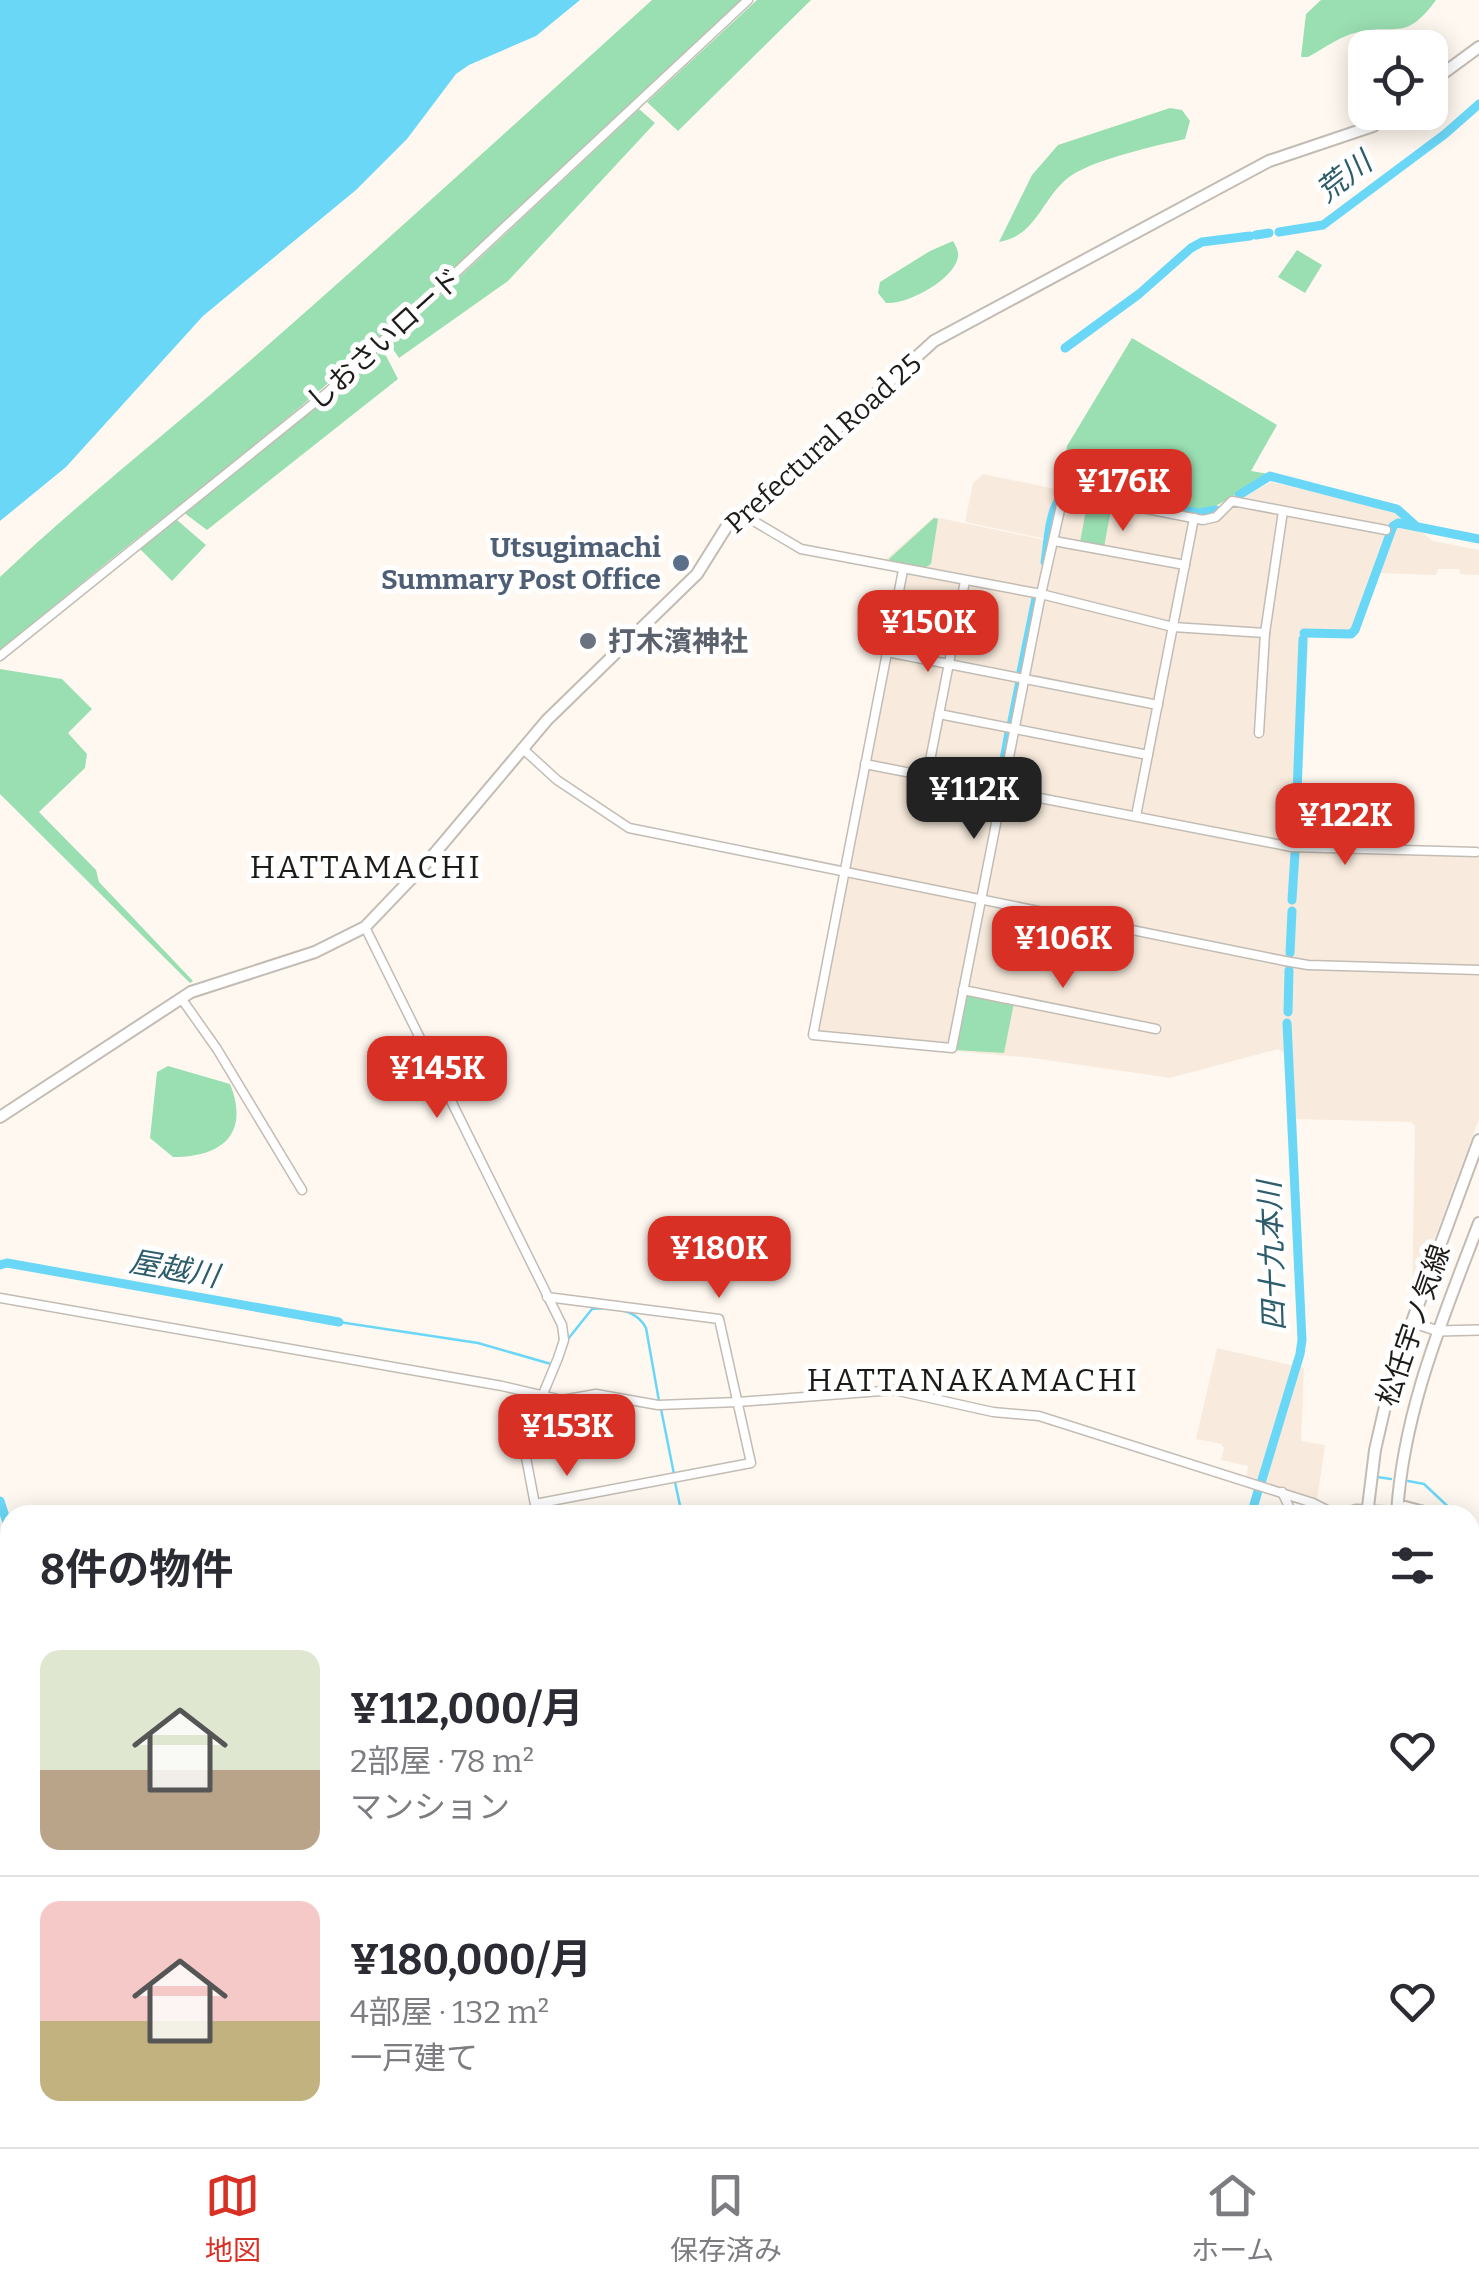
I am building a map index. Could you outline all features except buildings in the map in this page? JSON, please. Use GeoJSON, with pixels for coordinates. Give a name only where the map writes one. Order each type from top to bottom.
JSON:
{"type":"FeatureCollection","features":[{"type":"Feature","properties":{"kind":"main road"},"geometry":{"type":"LineString","coordinates":[[1448,70],[1479,47]]}},
{"type":"Feature","properties":{"kind":"main road","name":"Prefectural Road 25"},"geometry":{"type":"LineString","coordinates":[[0,1116],[181,998],[219,981],[316,952],[352,936],[428,860],[522,748],[697,574],[722,532],[934,341],[1269,161],[1360,130]]}},
{"type":"Feature","properties":{"kind":"main road","name":"松任宇ノ気線"},"geometry":{"type":"LineString","coordinates":[[1368,1505],[1382,1416],[1411,1322],[1479,1140]]}},
{"type":"Feature","properties":{"kind":"main road","name":"松任宇ノ気線"},"geometry":{"type":"LineString","coordinates":[[1403,1505],[1407,1436],[1438,1330],[1479,1223]]}},
{"type":"Feature","properties":{"kind":"main road"},"geometry":{"type":"LineString","coordinates":[[1411,1322],[1438,1330],[1479,1330]]}},
{"type":"Feature","properties":{"kind":"street","name":"しおさいロード"},"geometry":{"type":"LineString","coordinates":[[0,656],[329,391],[748,0]]}},
{"type":"Feature","properties":{"kind":"street"},"geometry":{"type":"LineString","coordinates":[[903,570],[813,1034],[952,1048],[1062,501],[1072,494],[1194,518],[1216,517],[1232,501],[1386,530]]}},
{"type":"Feature","properties":{"kind":"street"},"geometry":{"type":"LineString","coordinates":[[1260,733],[1264,634],[1283,511]]}},
{"type":"Feature","properties":{"kind":"street"},"geometry":{"type":"LineString","coordinates":[[740,514],[801,549],[1042,594],[1173,627],[1264,634]]}},
{"type":"Feature","properties":{"kind":"street"},"geometry":{"type":"LineString","coordinates":[[1136,816],[1194,518]]}},
{"type":"Feature","properties":{"kind":"street"},"geometry":{"type":"LineString","coordinates":[[1054,541],[1185,565]]}},
{"type":"Feature","properties":{"kind":"street"},"geometry":{"type":"LineString","coordinates":[[927,776],[965,580]]}},
{"type":"Feature","properties":{"kind":"street"},"geometry":{"type":"LineString","coordinates":[[887,652],[1158,705]]}},
{"type":"Feature","properties":{"kind":"street"},"geometry":{"type":"LineString","coordinates":[[939,714],[1148,754]]}},
{"type":"Feature","properties":{"kind":"street"},"geometry":{"type":"LineString","coordinates":[[522,748],[557,780],[629,828],[1308,965],[1479,970]]}},
{"type":"Feature","properties":{"kind":"street"},"geometry":{"type":"LineString","coordinates":[[865,764],[1292,847],[1476,852]]}},
{"type":"Feature","properties":{"kind":"street"},"geometry":{"type":"LineString","coordinates":[[364,926],[547,1297],[562,1325],[564,1340],[523,1442],[535,1504],[751,1463],[718,1319],[547,1297]]}},
{"type":"Feature","properties":{"kind":"street"},"geometry":{"type":"LineString","coordinates":[[963,990],[1156,1029]]}},
{"type":"Feature","properties":{"kind":"street"},"geometry":{"type":"LineString","coordinates":[[181,998],[302,1190]]}},
{"type":"Feature","properties":{"kind":"street"},"geometry":{"type":"LineString","coordinates":[[0,1298],[502,1386],[562,1400],[596,1394],[661,1405],[894,1390],[977,1410],[1039,1416],[1313,1505]]}},
{"type":"Feature","properties":{"kind":"street"},"geometry":{"type":"LineString","coordinates":[[1282,1492],[1288,1505]]}},
{"type":"Feature","properties":{"kind":"shaded area"},"geometry":{"type":"Polygon","coordinates":[[[983,474],[1056,489],[1046,539],[965,522],[973,483],[983,474]]]}},
{"type":"Feature","properties":{"kind":"shaded area"},"geometry":{"type":"Polygon","coordinates":[[[1271,482],[1395,511],[1433,541],[1479,550],[1479,575],[1460,574],[1459,569],[1438,569],[1436,575],[1379,573],[1356,633],[1309,635],[1296,849],[1479,855],[1479,1119],[1412,1298],[1415,1126],[1411,1122],[1293,1119],[1288,1055],[1278,1049],[1170,1078],[1033,1058],[812,1038],[906,568],[884,564],[886,559],[934,517],[1055,542],[1064,504],[1073,496],[1200,521],[1271,482]]]}},
{"type":"Feature","properties":{"kind":"shaded area"},"geometry":{"type":"Polygon","coordinates":[[[1217,1348],[1304,1368],[1301,1441],[1325,1445],[1317,1500],[1246,1478],[1248,1466],[1221,1460],[1221,1444],[1196,1439],[1217,1348]]]}},
{"type":"Feature","properties":{"kind":"green space"},"geometry":{"type":"Polygon","coordinates":[[[652,0],[741,0],[375,342],[0,652],[0,577],[302,315],[652,0]]]}},
{"type":"Feature","properties":{"kind":"green space"},"geometry":{"type":"Polygon","coordinates":[[[757,0],[811,0],[678,131],[647,102],[757,0]]]}},
{"type":"Feature","properties":{"kind":"green space"},"geometry":{"type":"Polygon","coordinates":[[[1321,0],[1436,0],[1415,23],[1406,27],[1348,30],[1348,35],[1301,57],[1306,14],[1321,0]]]}},
{"type":"Feature","properties":{"kind":"green space"},"geometry":{"type":"Polygon","coordinates":[[[1170,108],[1182,110],[1190,121],[1185,139],[1111,158],[1072,175],[1023,232],[999,242],[1032,175],[1058,145],[1170,108]]]}},
{"type":"Feature","properties":{"kind":"green space"},"geometry":{"type":"Polygon","coordinates":[[[639,109],[655,123],[508,281],[399,358],[389,343],[639,109]]]}},
{"type":"Feature","properties":{"kind":"green space"},"geometry":{"type":"Polygon","coordinates":[[[953,241],[958,257],[948,274],[917,295],[886,303],[878,293],[880,282],[953,241]]]}},
{"type":"Feature","properties":{"kind":"green space"},"geometry":{"type":"Polygon","coordinates":[[[1297,250],[1322,265],[1305,293],[1278,277],[1297,250]]]}},
{"type":"Feature","properties":{"kind":"green space"},"geometry":{"type":"Polygon","coordinates":[[[1132,338],[1277,425],[1251,471],[1269,474],[1206,512],[1062,484],[1067,446],[1132,338]]]}},
{"type":"Feature","properties":{"kind":"green space"},"geometry":{"type":"Polygon","coordinates":[[[383,350],[398,379],[207,530],[183,512],[383,350]]]}},
{"type":"Feature","properties":{"kind":"green space"},"geometry":{"type":"Polygon","coordinates":[[[1088,499],[1112,504],[1104,547],[1080,542],[1088,499]]]}},
{"type":"Feature","properties":{"kind":"green space"},"geometry":{"type":"Polygon","coordinates":[[[934,518],[938,519],[931,564],[925,568],[891,563],[889,559],[934,518]]]}},
{"type":"Feature","properties":{"kind":"green space"},"geometry":{"type":"Polygon","coordinates":[[[177,520],[206,545],[172,581],[139,548],[177,520]]]}},
{"type":"Feature","properties":{"kind":"green space"},"geometry":{"type":"Polygon","coordinates":[[[0,669],[62,679],[92,709],[68,733],[87,754],[85,768],[39,812],[96,870],[99,882],[193,981],[190,983],[0,794],[0,669]]]}},
{"type":"Feature","properties":{"kind":"green space"},"geometry":{"type":"Polygon","coordinates":[[[1301,800],[1396,803],[1396,847],[1298,844],[1301,800]]]}},
{"type":"Feature","properties":{"kind":"green space"},"geometry":{"type":"Polygon","coordinates":[[[965,993],[1014,1003],[1004,1053],[955,1050],[965,993]]]}},
{"type":"Feature","properties":{"kind":"green space"},"geometry":{"type":"Polygon","coordinates":[[[168,1066],[230,1084],[235,1101],[234,1129],[218,1147],[205,1153],[173,1157],[150,1138],[157,1072],[168,1066]]]}},
{"type":"Feature","properties":{"kind":"water"},"geometry":{"type":"Polygon","coordinates":[[[0,0],[580,0],[536,36],[456,74],[407,139],[356,190],[203,316],[66,467],[0,521],[0,0]]]}},
{"type":"Feature","properties":{"kind":"waterway","name":"荒川"},"geometry":{"type":"LineString","coordinates":[[1279,232],[1323,225],[1479,104]]}},
{"type":"Feature","properties":{"kind":"waterway","name":"荒川"},"geometry":{"type":"LineString","coordinates":[[1256,235],[1269,233]]}},
{"type":"Feature","properties":{"kind":"waterway","name":"荒川"},"geometry":{"type":"LineString","coordinates":[[1065,348],[1139,294],[1191,248],[1202,242],[1250,236]]}},
{"type":"Feature","properties":{"kind":"waterway"},"geometry":{"type":"LineString","coordinates":[[1239,495],[1270,476],[1397,509],[1416,526]]}},
{"type":"Feature","properties":{"kind":"waterway"},"geometry":{"type":"LineString","coordinates":[[1045,562],[1055,507],[1060,498],[1076,489],[1199,513],[1216,510]]}},
{"type":"Feature","properties":{"kind":"waterway","name":"四十九本川"},"geometry":{"type":"LineString","coordinates":[[1304,633],[1351,634],[1355,630],[1393,526],[1398,523],[1479,539]]}},
{"type":"Feature","properties":{"kind":"waterway"},"geometry":{"type":"LineString","coordinates":[[1021,672],[1036,598]]}},
{"type":"Feature","properties":{"kind":"waterway","name":"四十九本川"},"geometry":{"type":"LineString","coordinates":[[1295,844],[1303,639]]}},
{"type":"Feature","properties":{"kind":"waterway"},"geometry":{"type":"LineString","coordinates":[[1011,726],[1020,681]]}},
{"type":"Feature","properties":{"kind":"waterway"},"geometry":{"type":"LineString","coordinates":[[999,788],[1009,732]]}},
{"type":"Feature","properties":{"kind":"waterway","name":"四十九本川"},"geometry":{"type":"LineString","coordinates":[[1292,900],[1295,853]]}},
{"type":"Feature","properties":{"kind":"waterway","name":"四十九本川"},"geometry":{"type":"LineString","coordinates":[[1290,953],[1292,911]]}},
{"type":"Feature","properties":{"kind":"waterway","name":"四十九本川"},"geometry":{"type":"LineString","coordinates":[[1288,1012],[1289,970]]}},
{"type":"Feature","properties":{"kind":"waterway","name":"四十九本川"},"geometry":{"type":"LineString","coordinates":[[1261,1483],[1302,1340],[1287,1023]]}},
{"type":"Feature","properties":{"kind":"waterway","name":"屋越川"},"geometry":{"type":"LineString","coordinates":[[0,1265],[7,1263],[339,1322]]}},
{"type":"Feature","properties":{"kind":"waterway"},"geometry":{"type":"LineString","coordinates":[[568,1339],[592,1309],[615,1309],[636,1317],[646,1328],[659,1401]]}},
{"type":"Feature","properties":{"kind":"waterway"},"geometry":{"type":"LineString","coordinates":[[339,1322],[478,1343],[551,1364]]}},
{"type":"Feature","properties":{"kind":"waterway"},"geometry":{"type":"LineString","coordinates":[[661,1409],[674,1474]]}},
{"type":"Feature","properties":{"kind":"waterway"},"geometry":{"type":"LineString","coordinates":[[1377,1477],[1391,1479]]}},
{"type":"Feature","properties":{"kind":"waterway"},"geometry":{"type":"LineString","coordinates":[[1408,1481],[1424,1484],[1446,1505]]}},
{"type":"Feature","properties":{"kind":"waterway"},"geometry":{"type":"LineString","coordinates":[[675,1482],[680,1505]]}},
{"type":"Feature","properties":{"kind":"waterway","name":"四十九本川"},"geometry":{"type":"LineString","coordinates":[[1254,1505],[1258,1491]]}},
{"type":"Feature","properties":{"kind":"waterway"},"geometry":{"type":"LineString","coordinates":[[0,1501],[1,1505]]}},
{"type":"Feature","properties":{"kind":"place","name":"Utsugimachi Summary Post Office"},"geometry":{"type":"Point","coordinates":[681,563]}},
{"type":"Feature","properties":{"kind":"place","name":"打木濱神社"},"geometry":{"type":"Point","coordinates":[588,641]}},
{"type":"Feature","properties":{"kind":"district","name":"HATTAMACHI"},"geometry":{"type":"Point","coordinates":[366,867]}},
{"type":"Feature","properties":{"kind":"district","name":"HATTANAKAMACHI"},"geometry":{"type":"Point","coordinates":[973,1380]}}]}
